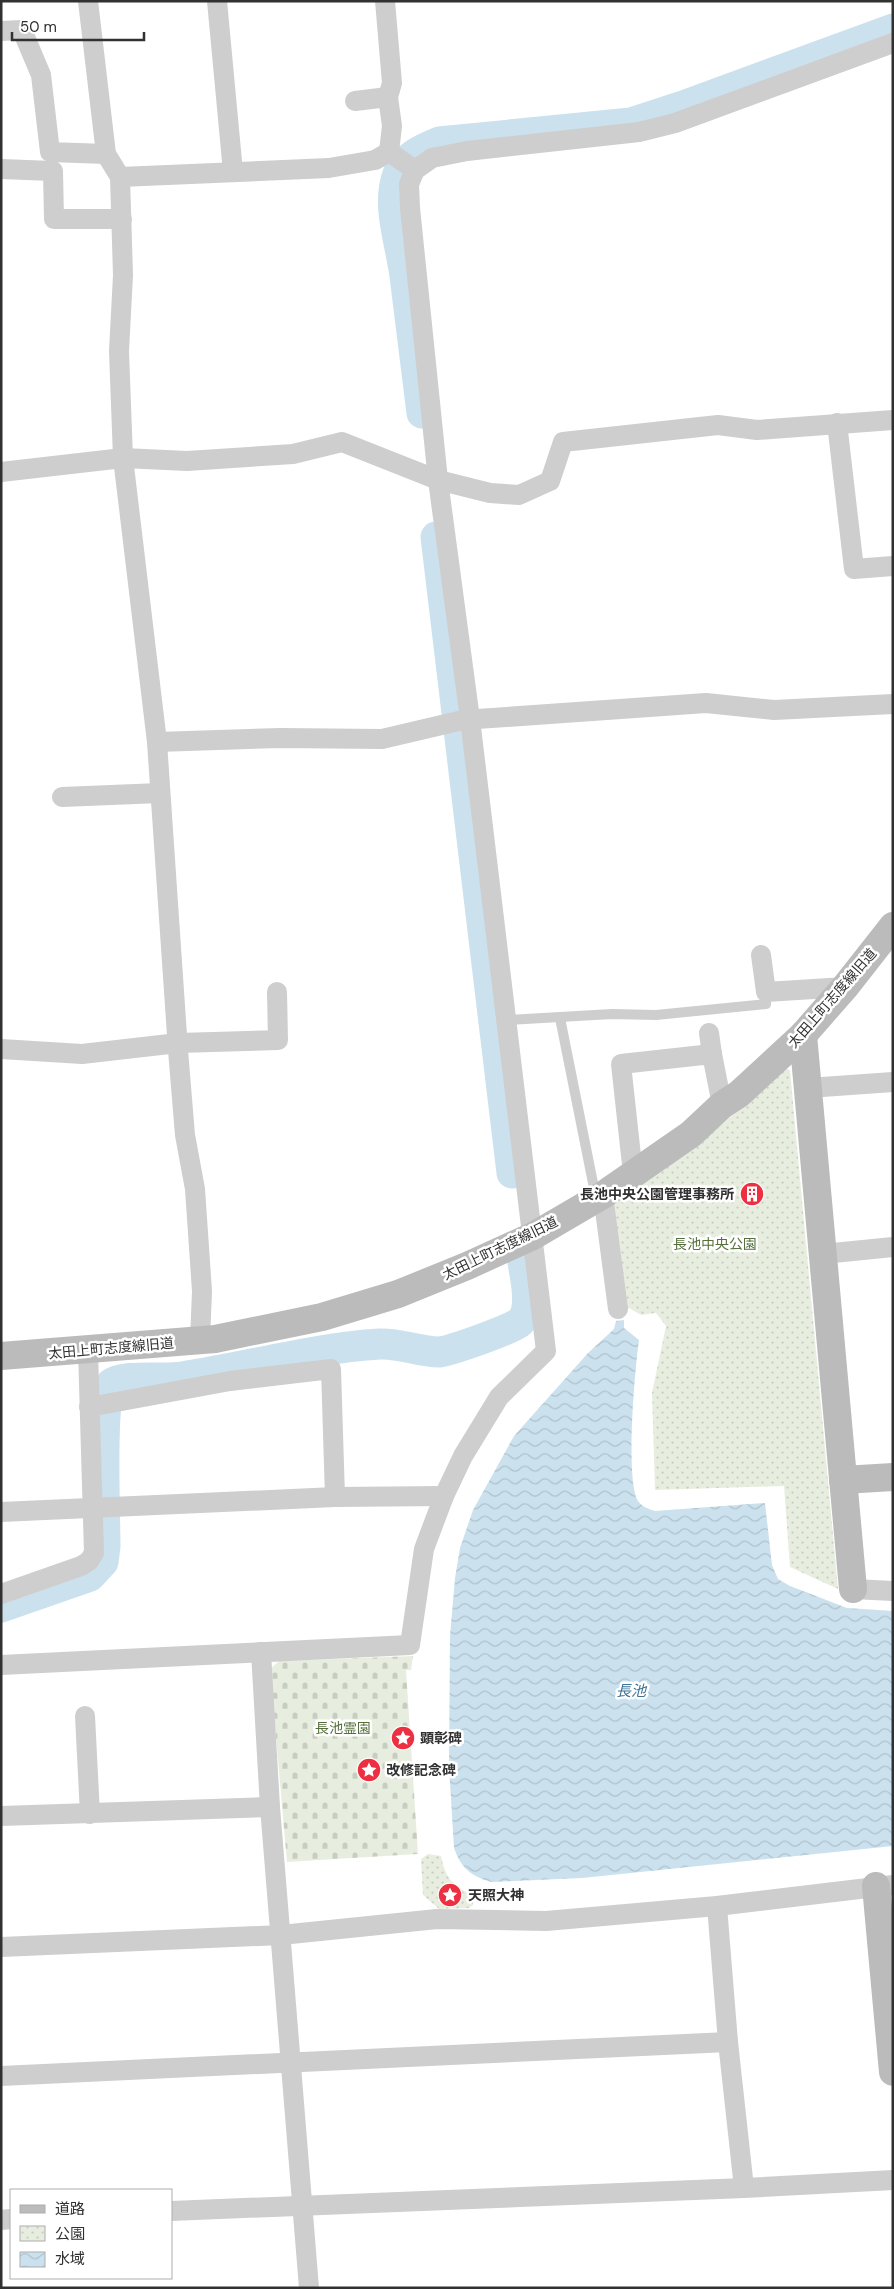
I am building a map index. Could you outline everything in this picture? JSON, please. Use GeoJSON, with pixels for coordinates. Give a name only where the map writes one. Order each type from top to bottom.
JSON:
{"type":"FeatureCollection","features":[{"type":"Feature","properties":{"kind":"street"},"geometry":{"type":"LineString","coordinates":[[88,1],[106,154],[120,177],[124,275],[119,351],[123,458],[157,742],[178,1043],[186,1135],[195,1189],[202,1291],[200,1341]]}},
{"type":"Feature","properties":{"kind":"street"},"geometry":{"type":"LineString","coordinates":[[217,1],[233,172]]}},
{"type":"Feature","properties":{"kind":"street"},"geometry":{"type":"LineString","coordinates":[[385,1],[392,83],[388,97],[393,155]]}},
{"type":"Feature","properties":{"kind":"street"},"geometry":{"type":"LineString","coordinates":[[1,31],[22,30],[41,75],[50,152],[106,154]]}},
{"type":"Feature","properties":{"kind":"street"},"geometry":{"type":"LineString","coordinates":[[1,1665],[410,1645],[424,1549],[444,1496],[463,1456],[499,1397],[546,1351],[524,1183],[506,1020],[461,720],[410,208],[410,184],[415,170],[432,158],[468,150],[640,132],[675,123],[893,43]]}},
{"type":"Feature","properties":{"kind":"street"},"geometry":{"type":"LineString","coordinates":[[356,101],[388,97]]}},
{"type":"Feature","properties":{"kind":"street"},"geometry":{"type":"LineString","coordinates":[[120,177],[329,168],[393,155],[415,170]]}},
{"type":"Feature","properties":{"kind":"street"},"geometry":{"type":"LineString","coordinates":[[1,169],[53,171],[54,219],[122,219]]}},
{"type":"Feature","properties":{"kind":"street"},"geometry":{"type":"LineString","coordinates":[[1,472],[123,458],[187,461],[294,454],[342,442],[438,480],[490,493],[519,495],[550,481],[563,442],[718,425],[757,430],[893,420]]}},
{"type":"Feature","properties":{"kind":"street"},"geometry":{"type":"LineString","coordinates":[[837,424],[854,569],[893,566]]}},
{"type":"Feature","properties":{"kind":"street"},"geometry":{"type":"LineString","coordinates":[[157,742],[280,738],[382,739],[461,720],[706,704],[774,710],[893,704]]}},
{"type":"Feature","properties":{"kind":"street"},"geometry":{"type":"LineString","coordinates":[[62,797],[160,793]]}},
{"type":"Feature","properties":{"kind":"street","name":"太田上町志度線旧道"},"geometry":{"type":"LineString","coordinates":[[1,1356],[200,1341],[322,1317],[398,1294],[532,1236],[600,1197],[634,1174],[692,1134],[722,1105],[739,1094],[803,1035],[893,926]]}},
{"type":"Feature","properties":{"kind":"street"},"geometry":{"type":"LineString","coordinates":[[762,954],[766,992],[845,986]]}},
{"type":"Feature","properties":{"kind":"street"},"geometry":{"type":"LineString","coordinates":[[1,1049],[82,1054],[178,1043],[278,1040],[277,992]]}},
{"type":"Feature","properties":{"kind":"street"},"geometry":{"type":"LineString","coordinates":[[709,1033],[722,1105]]}},
{"type":"Feature","properties":{"kind":"street"},"geometry":{"type":"LineString","coordinates":[[803,1035],[853,1589],[893,1591]]}},
{"type":"Feature","properties":{"kind":"street"},"geometry":{"type":"LineString","coordinates":[[634,1174],[612,1065],[712,1054]]}},
{"type":"Feature","properties":{"kind":"street"},"geometry":{"type":"LineString","coordinates":[[808,1088],[893,1082]]}},
{"type":"Feature","properties":{"kind":"street"},"geometry":{"type":"LineString","coordinates":[[600,1197],[618,1309]]}},
{"type":"Feature","properties":{"kind":"street"},"geometry":{"type":"LineString","coordinates":[[823,1254],[893,1247]]}},
{"type":"Feature","properties":{"kind":"street"},"geometry":{"type":"LineString","coordinates":[[1,1594],[81,1566],[89,1561],[94,1553],[102,1507],[100,1405],[88,1350]]}},
{"type":"Feature","properties":{"kind":"street"},"geometry":{"type":"LineString","coordinates":[[100,1405],[230,1381],[331,1369],[335,1497]]}},
{"type":"Feature","properties":{"kind":"street"},"geometry":{"type":"LineString","coordinates":[[844,1480],[893,1477]]}},
{"type":"Feature","properties":{"kind":"street"},"geometry":{"type":"LineString","coordinates":[[1,1512],[335,1497],[444,1496]]}},
{"type":"Feature","properties":{"kind":"street"},"geometry":{"type":"LineString","coordinates":[[261,1652],[270,1807],[309,2288]]}},
{"type":"Feature","properties":{"kind":"street"},"geometry":{"type":"LineString","coordinates":[[85,1716],[90,1814]]}},
{"type":"Feature","properties":{"kind":"street"},"geometry":{"type":"LineString","coordinates":[[1,1816],[270,1807]]}},
{"type":"Feature","properties":{"kind":"street"},"geometry":{"type":"LineString","coordinates":[[1,1947],[281,1935],[437,1920],[546,1921],[717,1906],[884,1885],[893,2072]]}},
{"type":"Feature","properties":{"kind":"street"},"geometry":{"type":"LineString","coordinates":[[717,1906],[728,2042],[744,2188]]}},
{"type":"Feature","properties":{"kind":"street"},"geometry":{"type":"LineString","coordinates":[[1,2076],[728,2042]]}},
{"type":"Feature","properties":{"kind":"street"},"geometry":{"type":"LineString","coordinates":[[172,2211],[303,2204],[744,2188],[893,2180]]}},
{"type":"Feature","properties":{"kind":"lane"},"geometry":{"type":"LineString","coordinates":[[506,1020],[612,1014],[656,1015],[766,1004],[766,992]]}},
{"type":"Feature","properties":{"kind":"lane"},"geometry":{"type":"LineString","coordinates":[[560,1018],[600,1197]]}},
{"type":"Feature","properties":{"kind":"green space","name":"長池中央公園"},"geometry":{"type":"Polygon","coordinates":[[[785,1068],[790,1070],[838,1589],[790,1567],[784,1486],[655,1490],[652,1393],[666,1326],[656,1313],[641,1315],[622,1304],[610,1206],[709,1136],[785,1068]]]}},
{"type":"Feature","properties":{"kind":"green space","name":"長池霊園"},"geometry":{"type":"Polygon","coordinates":[[[413,1656],[411,1670],[406,1670],[418,1854],[287,1862],[270,1669],[279,1661],[413,1656]]]}},
{"type":"Feature","properties":{"kind":"green space"},"geometry":{"type":"Polygon","coordinates":[[[428,1854],[441,1856],[451,1881],[461,1889],[474,1895],[473,1905],[469,1908],[439,1909],[423,1895],[421,1859],[428,1854]]]}},
{"type":"Feature","properties":{"kind":"water","name":"長池"},"geometry":{"type":"Polygon","coordinates":[[[624,1320],[624,1328],[639,1340],[632,1423],[632,1471],[634,1489],[638,1501],[646,1508],[655,1511],[765,1503],[772,1565],[778,1579],[790,1586],[847,1608],[893,1611],[893,1846],[582,1878],[491,1882],[472,1874],[460,1861],[454,1848],[449,1766],[450,1636],[455,1578],[460,1548],[473,1510],[514,1436],[588,1353],[614,1329],[616,1321],[624,1320]]]}},
{"type":"Feature","properties":{"kind":"waterway"},"geometry":{"type":"LineString","coordinates":[[422,413],[405,276],[393,199],[398,174],[405,162],[421,150],[439,142],[631,123],[683,106],[893,29]]}},
{"type":"Feature","properties":{"kind":"waterway"},"geometry":{"type":"LineString","coordinates":[[436,537],[512,1173]]}},
{"type":"Feature","properties":{"kind":"waterway"},"geometry":{"type":"LineString","coordinates":[[1,1607],[90,1576],[103,1562],[105,1546],[105,1410],[111,1384],[135,1378],[182,1377],[355,1346],[387,1344],[439,1352],[455,1348],[506,1330],[520,1322],[527,1308],[528,1300],[522,1256]]}},
{"type":"Feature","properties":{"kind":"place","name":"長池中央公園管理事務所"},"geometry":{"type":"Point","coordinates":[752,1194]}},
{"type":"Feature","properties":{"kind":"place","name":"顕彰碑"},"geometry":{"type":"Point","coordinates":[403,1738]}},
{"type":"Feature","properties":{"kind":"place","name":"改修記念碑"},"geometry":{"type":"Point","coordinates":[369,1770]}},
{"type":"Feature","properties":{"kind":"place","name":"天照大神"},"geometry":{"type":"Point","coordinates":[450,1895]}}]}
